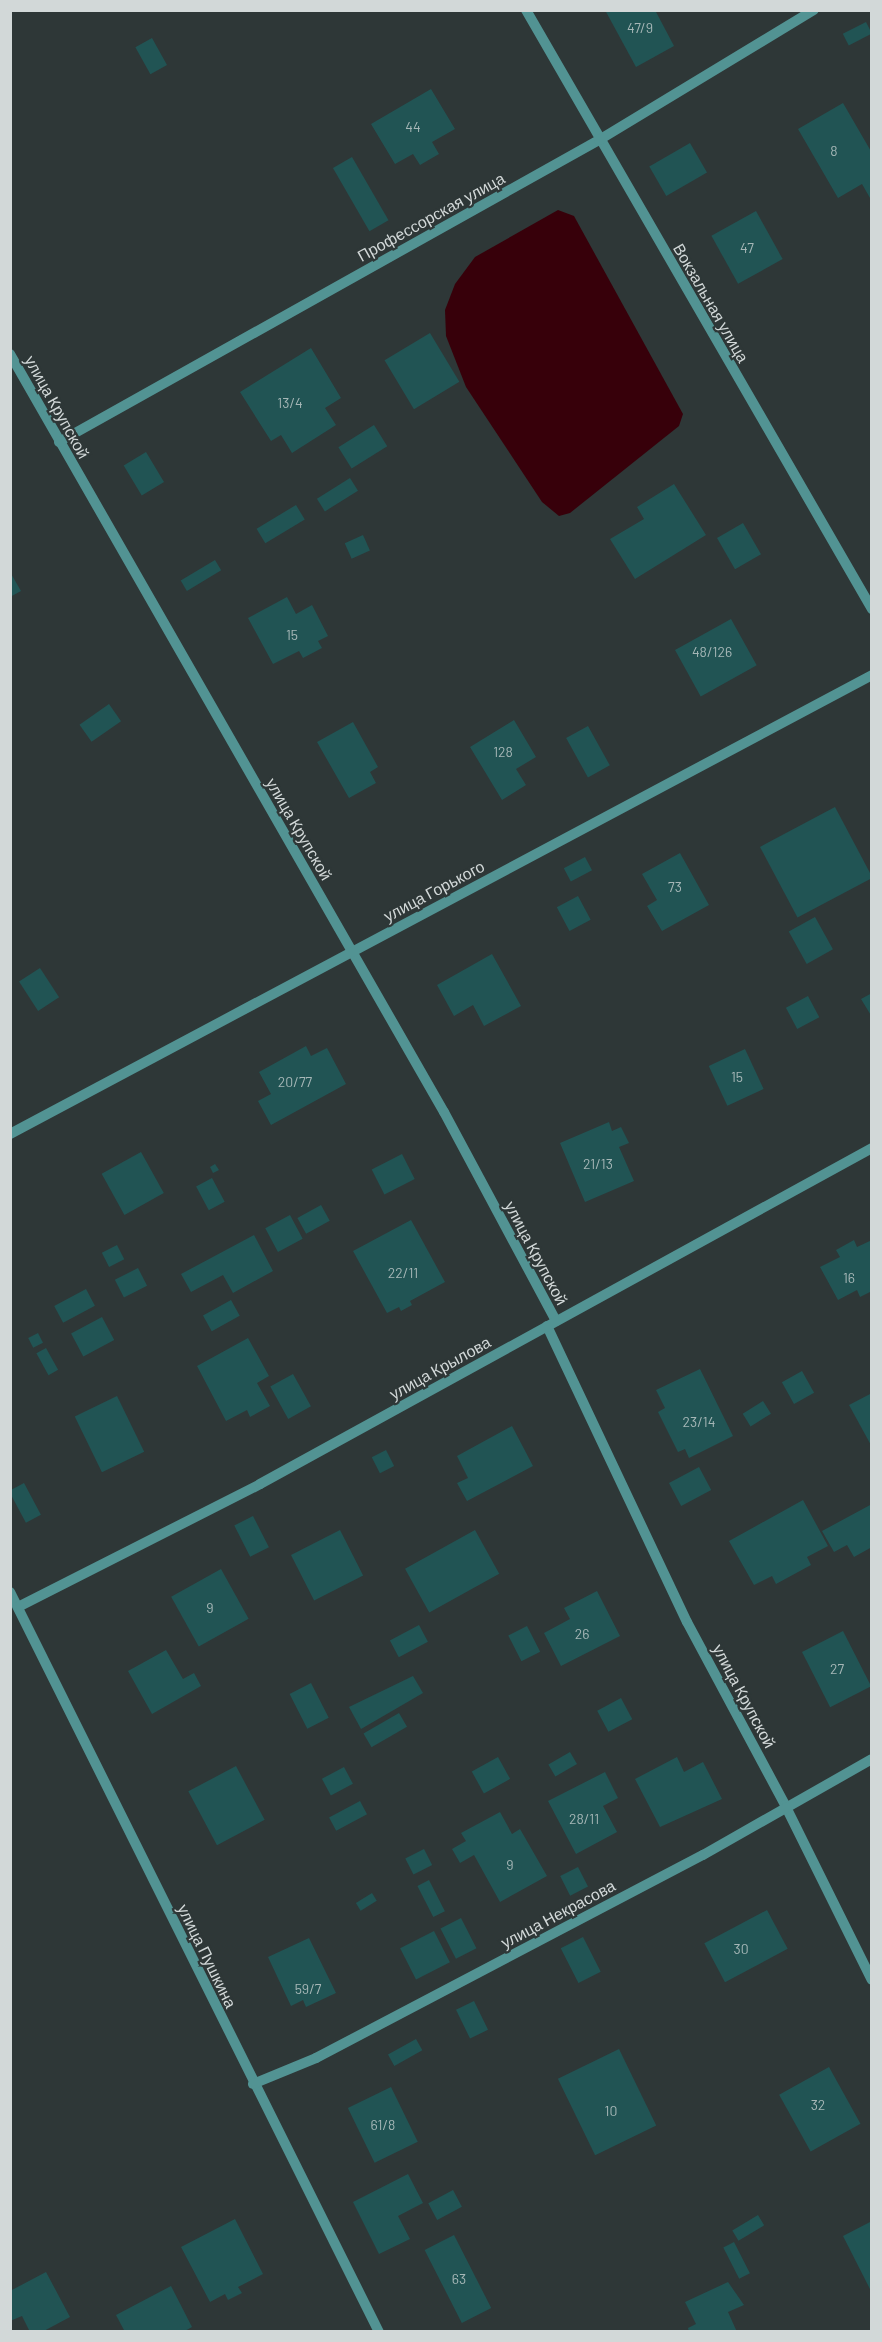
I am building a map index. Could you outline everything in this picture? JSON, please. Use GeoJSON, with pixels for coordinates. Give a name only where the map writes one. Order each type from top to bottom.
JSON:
{"type":"FeatureCollection","features":[{"type":"Feature","properties":{"kind":"street","name":"Вокзальная улица"},"geometry":{"type":"LineString","coordinates":[[526,10],[599,140],[872,609]]}},
{"type":"Feature","properties":{"kind":"street","name":"Профессорская улица"},"geometry":{"type":"LineString","coordinates":[[59,442],[599,140],[814,10]]}},
{"type":"Feature","properties":{"kind":"street","name":"улица Крупской"},"geometry":{"type":"LineString","coordinates":[[10,354],[353,952],[551,1324],[687,1622],[785,1805],[872,1980]]}},
{"type":"Feature","properties":{"kind":"street","name":"улица Горького"},"geometry":{"type":"LineString","coordinates":[[10,1134],[872,675]]}},
{"type":"Feature","properties":{"kind":"street","name":"улица Крылова"},"geometry":{"type":"LineString","coordinates":[[18,1607],[260,1484],[872,1148]]}},
{"type":"Feature","properties":{"kind":"street","name":"улица Пушкина"},"geometry":{"type":"LineString","coordinates":[[10,1592],[253,2084],[379,2331]]}},
{"type":"Feature","properties":{"kind":"street","name":"улица Некрасова"},"geometry":{"type":"LineString","coordinates":[[253,2084],[337,2047],[703,1855],[785,1805],[872,1759]]}},
{"type":"Feature","properties":{"kind":"shaded area"},"geometry":{"type":"Polygon","coordinates":[[[558,210],[574,216],[683,414],[679,426],[570,513],[559,516],[542,502],[466,387],[446,336],[445,310],[455,284],[475,257],[558,210]]]}},
{"type":"Feature","properties":{"kind":"building"},"geometry":{"type":"Polygon","coordinates":[[[605,10],[655,10],[674,46],[636,67],[605,10]]]}},
{"type":"Feature","properties":{"kind":"building"},"geometry":{"type":"Polygon","coordinates":[[[866,22],[872,34],[849,45],[843,34],[866,22]]]}},
{"type":"Feature","properties":{"kind":"building"},"geometry":{"type":"Polygon","coordinates":[[[152,38],[167,65],[150,74],[135,47],[152,38]]]}},
{"type":"Feature","properties":{"kind":"building"},"geometry":{"type":"Polygon","coordinates":[[[431,89],[455,129],[432,142],[439,154],[420,165],[413,154],[395,164],[371,124],[431,89]]]}},
{"type":"Feature","properties":{"kind":"building"},"geometry":{"type":"Polygon","coordinates":[[[843,103],[872,153],[870,198],[862,184],[838,198],[798,129],[843,103]]]}},
{"type":"Feature","properties":{"kind":"building"},"geometry":{"type":"Polygon","coordinates":[[[690,143],[707,172],[666,196],[649,166],[690,143]]]}},
{"type":"Feature","properties":{"kind":"building"},"geometry":{"type":"Polygon","coordinates":[[[352,157],[389,220],[369,231],[333,168],[352,157]]]}},
{"type":"Feature","properties":{"kind":"building"},"geometry":{"type":"Polygon","coordinates":[[[756,211],[783,259],[738,284],[711,236],[756,211]]]}},
{"type":"Feature","properties":{"kind":"building"},"geometry":{"type":"Polygon","coordinates":[[[430,333],[459,382],[414,409],[385,360],[430,333]]]}},
{"type":"Feature","properties":{"kind":"building"},"geometry":{"type":"Polygon","coordinates":[[[311,348],[341,398],[325,408],[336,425],[292,453],[281,435],[271,441],[240,392],[311,348]]]}},
{"type":"Feature","properties":{"kind":"building"},"geometry":{"type":"Polygon","coordinates":[[[374,425],[387,446],[352,468],[338,447],[374,425]]]}},
{"type":"Feature","properties":{"kind":"building"},"geometry":{"type":"Polygon","coordinates":[[[146,452],[164,482],[142,495],[124,465],[146,452]]]}},
{"type":"Feature","properties":{"kind":"building"},"geometry":{"type":"Polygon","coordinates":[[[350,478],[358,491],[325,511],[317,499],[350,478]]]}},
{"type":"Feature","properties":{"kind":"building"},"geometry":{"type":"Polygon","coordinates":[[[674,484],[706,535],[635,579],[610,539],[644,519],[637,507],[674,484]]]}},
{"type":"Feature","properties":{"kind":"building"},"geometry":{"type":"Polygon","coordinates":[[[296,505],[305,520],[265,543],[257,529],[296,505]]]}},
{"type":"Feature","properties":{"kind":"building"},"geometry":{"type":"Polygon","coordinates":[[[743,523],[761,554],[735,569],[717,538],[743,523]]]}},
{"type":"Feature","properties":{"kind":"building"},"geometry":{"type":"Polygon","coordinates":[[[363,535],[370,551],[352,559],[345,543],[363,535]]]}},
{"type":"Feature","properties":{"kind":"building"},"geometry":{"type":"Polygon","coordinates":[[[215,560],[221,570],[187,591],[181,581],[215,560]]]}},
{"type":"Feature","properties":{"kind":"building"},"geometry":{"type":"Polygon","coordinates":[[[10,572],[21,591],[10,597],[10,572]]]}},
{"type":"Feature","properties":{"kind":"building"},"geometry":{"type":"Polygon","coordinates":[[[287,597],[296,614],[312,605],[328,636],[318,641],[322,648],[303,658],[299,651],[273,664],[248,618],[287,597]]]}},
{"type":"Feature","properties":{"kind":"building"},"geometry":{"type":"Polygon","coordinates":[[[731,619],[757,665],[701,696],[675,650],[731,619]]]}},
{"type":"Feature","properties":{"kind":"building"},"geometry":{"type":"Polygon","coordinates":[[[109,704],[121,721],[92,742],[80,725],[109,704]]]}},
{"type":"Feature","properties":{"kind":"building"},"geometry":{"type":"Polygon","coordinates":[[[514,720],[536,757],[516,769],[526,785],[502,800],[470,747],[514,720]]]}},
{"type":"Feature","properties":{"kind":"building"},"geometry":{"type":"Polygon","coordinates":[[[353,722],[378,767],[370,772],[376,783],[349,798],[317,742],[353,722]]]}},
{"type":"Feature","properties":{"kind":"building"},"geometry":{"type":"Polygon","coordinates":[[[588,726],[610,765],[588,777],[566,738],[588,726]]]}},
{"type":"Feature","properties":{"kind":"building"},"geometry":{"type":"Polygon","coordinates":[[[835,807],[872,878],[798,918],[760,847],[835,807]]]}},
{"type":"Feature","properties":{"kind":"building"},"geometry":{"type":"Polygon","coordinates":[[[680,853],[709,905],[662,931],[647,906],[657,900],[642,874],[680,853]]]}},
{"type":"Feature","properties":{"kind":"building"},"geometry":{"type":"Polygon","coordinates":[[[585,857],[592,870],[571,882],[564,868],[585,857]]]}},
{"type":"Feature","properties":{"kind":"building"},"geometry":{"type":"Polygon","coordinates":[[[578,896],[591,920],[569,931],[557,907],[578,896]]]}},
{"type":"Feature","properties":{"kind":"building"},"geometry":{"type":"Polygon","coordinates":[[[815,917],[833,949],[807,964],[789,932],[815,917]]]}},
{"type":"Feature","properties":{"kind":"building"},"geometry":{"type":"Polygon","coordinates":[[[492,954],[521,1006],[484,1026],[473,1005],[454,1016],[437,985],[492,954]]]}},
{"type":"Feature","properties":{"kind":"building"},"geometry":{"type":"Polygon","coordinates":[[[40,968],[59,997],[38,1011],[19,982],[40,968]]]}},
{"type":"Feature","properties":{"kind":"building"},"geometry":{"type":"Polygon","coordinates":[[[872,993],[872,1017],[861,999],[872,993]]]}},
{"type":"Feature","properties":{"kind":"building"},"geometry":{"type":"Polygon","coordinates":[[[808,996],[819,1017],[797,1029],[786,1008],[808,996]]]}},
{"type":"Feature","properties":{"kind":"building"},"geometry":{"type":"Polygon","coordinates":[[[306,1046],[311,1056],[327,1048],[346,1084],[271,1125],[258,1101],[271,1094],[259,1072],[306,1046]]]}},
{"type":"Feature","properties":{"kind":"building"},"geometry":{"type":"Polygon","coordinates":[[[745,1049],[764,1089],[727,1106],[709,1066],[745,1049]]]}},
{"type":"Feature","properties":{"kind":"building"},"geometry":{"type":"Polygon","coordinates":[[[609,1122],[612,1131],[621,1127],[629,1143],[619,1147],[634,1181],[585,1202],[560,1143],[609,1122]]]}},
{"type":"Feature","properties":{"kind":"building"},"geometry":{"type":"Polygon","coordinates":[[[141,1152],[164,1193],[124,1215],[102,1174],[141,1152]]]}},
{"type":"Feature","properties":{"kind":"building"},"geometry":{"type":"Polygon","coordinates":[[[402,1154],[415,1179],[384,1194],[372,1169],[402,1154]]]}},
{"type":"Feature","properties":{"kind":"building"},"geometry":{"type":"Polygon","coordinates":[[[215,1164],[219,1170],[213,1173],[210,1167],[215,1164]]]}},
{"type":"Feature","properties":{"kind":"building"},"geometry":{"type":"Polygon","coordinates":[[[212,1178],[225,1202],[209,1210],[196,1186],[212,1178]]]}},
{"type":"Feature","properties":{"kind":"building"},"geometry":{"type":"Polygon","coordinates":[[[321,1205],[330,1221],[306,1234],[297,1218],[321,1205]]]}},
{"type":"Feature","properties":{"kind":"building"},"geometry":{"type":"Polygon","coordinates":[[[290,1215],[303,1239],[278,1252],[265,1228],[290,1215]]]}},
{"type":"Feature","properties":{"kind":"building"},"geometry":{"type":"Polygon","coordinates":[[[411,1220],[445,1282],[410,1301],[412,1305],[401,1311],[399,1307],[387,1313],[353,1251],[411,1220]]]}},
{"type":"Feature","properties":{"kind":"building"},"geometry":{"type":"Polygon","coordinates":[[[254,1235],[273,1271],[233,1293],[223,1275],[191,1292],[181,1274],[254,1235]]]}},
{"type":"Feature","properties":{"kind":"building"},"geometry":{"type":"Polygon","coordinates":[[[854,1240],[857,1247],[872,1240],[872,1291],[860,1297],[857,1290],[838,1300],[820,1267],[840,1257],[836,1250],[854,1240]]]}},
{"type":"Feature","properties":{"kind":"building"},"geometry":{"type":"Polygon","coordinates":[[[117,1245],[124,1259],[109,1267],[102,1253],[117,1245]]]}},
{"type":"Feature","properties":{"kind":"building"},"geometry":{"type":"Polygon","coordinates":[[[138,1268],[147,1286],[124,1298],[115,1280],[138,1268]]]}},
{"type":"Feature","properties":{"kind":"building"},"geometry":{"type":"Polygon","coordinates":[[[86,1289],[95,1306],[63,1323],[54,1306],[86,1289]]]}},
{"type":"Feature","properties":{"kind":"building"},"geometry":{"type":"Polygon","coordinates":[[[231,1300],[240,1316],[212,1331],[203,1316],[231,1300]]]}},
{"type":"Feature","properties":{"kind":"building"},"geometry":{"type":"Polygon","coordinates":[[[102,1317],[114,1340],[83,1356],[71,1333],[102,1317]]]}},
{"type":"Feature","properties":{"kind":"building"},"geometry":{"type":"Polygon","coordinates":[[[38,1333],[43,1343],[33,1348],[28,1338],[38,1333]]]}},
{"type":"Feature","properties":{"kind":"building"},"geometry":{"type":"Polygon","coordinates":[[[248,1338],[269,1376],[257,1383],[270,1406],[250,1417],[247,1410],[226,1421],[197,1366],[248,1338]]]}},
{"type":"Feature","properties":{"kind":"building"},"geometry":{"type":"Polygon","coordinates":[[[46,1348],[58,1370],[48,1375],[36,1353],[46,1348]]]}},
{"type":"Feature","properties":{"kind":"building"},"geometry":{"type":"Polygon","coordinates":[[[700,1369],[733,1436],[689,1458],[685,1449],[678,1452],[658,1412],[665,1408],[656,1390],[700,1369]]]}},
{"type":"Feature","properties":{"kind":"building"},"geometry":{"type":"Polygon","coordinates":[[[802,1371],[814,1393],[794,1404],[782,1382],[802,1371]]]}},
{"type":"Feature","properties":{"kind":"building"},"geometry":{"type":"Polygon","coordinates":[[[293,1374],[311,1406],[288,1419],[270,1387],[293,1374]]]}},
{"type":"Feature","properties":{"kind":"building"},"geometry":{"type":"Polygon","coordinates":[[[872,1393],[872,1447],[849,1405],[872,1393]]]}},
{"type":"Feature","properties":{"kind":"building"},"geometry":{"type":"Polygon","coordinates":[[[117,1396],[144,1452],[102,1472],[75,1417],[117,1396]]]}},
{"type":"Feature","properties":{"kind":"building"},"geometry":{"type":"Polygon","coordinates":[[[763,1401],[771,1414],[751,1426],[743,1414],[763,1401]]]}},
{"type":"Feature","properties":{"kind":"building"},"geometry":{"type":"Polygon","coordinates":[[[512,1426],[533,1466],[467,1501],[457,1483],[468,1478],[457,1456],[512,1426]]]}},
{"type":"Feature","properties":{"kind":"building"},"geometry":{"type":"Polygon","coordinates":[[[386,1450],[394,1466],[380,1473],[372,1457],[386,1450]]]}},
{"type":"Feature","properties":{"kind":"building"},"geometry":{"type":"Polygon","coordinates":[[[699,1467],[711,1490],[681,1506],[669,1483],[699,1467]]]}},
{"type":"Feature","properties":{"kind":"building"},"geometry":{"type":"Polygon","coordinates":[[[24,1483],[41,1515],[26,1523],[10,1493],[10,1490],[24,1483]]]}},
{"type":"Feature","properties":{"kind":"building"},"geometry":{"type":"Polygon","coordinates":[[[803,1500],[828,1546],[807,1557],[811,1565],[776,1584],[772,1576],[754,1585],[729,1541],[803,1500]]]}},
{"type":"Feature","properties":{"kind":"building"},"geometry":{"type":"Polygon","coordinates":[[[872,1504],[872,1547],[854,1557],[847,1545],[834,1552],[822,1531],[872,1504]]]}},
{"type":"Feature","properties":{"kind":"building"},"geometry":{"type":"Polygon","coordinates":[[[253,1516],[269,1547],[250,1557],[234,1526],[253,1516]]]}},
{"type":"Feature","properties":{"kind":"building"},"geometry":{"type":"Polygon","coordinates":[[[340,1530],[363,1575],[314,1600],[291,1555],[340,1530]]]}},
{"type":"Feature","properties":{"kind":"building"},"geometry":{"type":"Polygon","coordinates":[[[475,1530],[499,1574],[429,1613],[405,1569],[475,1530]]]}},
{"type":"Feature","properties":{"kind":"building"},"geometry":{"type":"Polygon","coordinates":[[[221,1569],[249,1619],[199,1646],[171,1597],[221,1569]]]}},
{"type":"Feature","properties":{"kind":"building"},"geometry":{"type":"Polygon","coordinates":[[[597,1591],[620,1636],[561,1666],[544,1633],[570,1619],[564,1608],[597,1591]]]}},
{"type":"Feature","properties":{"kind":"building"},"geometry":{"type":"Polygon","coordinates":[[[419,1625],[428,1642],[399,1657],[390,1640],[419,1625]]]}},
{"type":"Feature","properties":{"kind":"building"},"geometry":{"type":"Polygon","coordinates":[[[527,1626],[540,1652],[521,1661],[508,1636],[527,1626]]]}},
{"type":"Feature","properties":{"kind":"building"},"geometry":{"type":"Polygon","coordinates":[[[843,1631],[871,1686],[830,1707],[802,1652],[843,1631]]]}},
{"type":"Feature","properties":{"kind":"building"},"geometry":{"type":"Polygon","coordinates":[[[166,1650],[183,1679],[194,1673],[201,1686],[152,1714],[128,1671],[166,1650]]]}},
{"type":"Feature","properties":{"kind":"building"},"geometry":{"type":"Polygon","coordinates":[[[413,1676],[423,1693],[361,1729],[349,1707],[413,1676]]]}},
{"type":"Feature","properties":{"kind":"building"},"geometry":{"type":"Polygon","coordinates":[[[311,1683],[329,1718],[307,1729],[290,1694],[311,1683]]]}},
{"type":"Feature","properties":{"kind":"building"},"geometry":{"type":"Polygon","coordinates":[[[621,1698],[632,1719],[608,1732],[597,1711],[621,1698]]]}},
{"type":"Feature","properties":{"kind":"building"},"geometry":{"type":"Polygon","coordinates":[[[399,1713],[407,1727],[371,1747],[363,1733],[399,1713]]]}},
{"type":"Feature","properties":{"kind":"building"},"geometry":{"type":"Polygon","coordinates":[[[570,1752],[577,1764],[555,1777],[548,1764],[570,1752]]]}},
{"type":"Feature","properties":{"kind":"building"},"geometry":{"type":"Polygon","coordinates":[[[498,1757],[510,1779],[484,1793],[472,1772],[498,1757]]]}},
{"type":"Feature","properties":{"kind":"building"},"geometry":{"type":"Polygon","coordinates":[[[677,1757],[684,1772],[703,1762],[722,1799],[660,1827],[635,1779],[677,1757]]]}},
{"type":"Feature","properties":{"kind":"building"},"geometry":{"type":"Polygon","coordinates":[[[236,1766],[265,1820],[217,1845],[188,1791],[236,1766]]]}},
{"type":"Feature","properties":{"kind":"building"},"geometry":{"type":"Polygon","coordinates":[[[344,1767],[353,1784],[331,1796],[322,1779],[344,1767]]]}},
{"type":"Feature","properties":{"kind":"building"},"geometry":{"type":"Polygon","coordinates":[[[605,1772],[618,1798],[603,1806],[617,1832],[576,1854],[548,1801],[605,1772]]]}},
{"type":"Feature","properties":{"kind":"building"},"geometry":{"type":"Polygon","coordinates":[[[360,1801],[367,1814],[336,1831],[329,1817],[360,1801]]]}},
{"type":"Feature","properties":{"kind":"building"},"geometry":{"type":"Polygon","coordinates":[[[500,1812],[512,1834],[520,1829],[547,1876],[500,1902],[474,1855],[460,1863],[452,1849],[466,1841],[461,1833],[500,1812]]]}},
{"type":"Feature","properties":{"kind":"building"},"geometry":{"type":"Polygon","coordinates":[[[424,1849],[432,1865],[413,1875],[405,1859],[424,1849]]]}},
{"type":"Feature","properties":{"kind":"building"},"geometry":{"type":"Polygon","coordinates":[[[578,1867],[588,1887],[570,1896],[560,1876],[578,1867]]]}},
{"type":"Feature","properties":{"kind":"building"},"geometry":{"type":"Polygon","coordinates":[[[429,1880],[445,1911],[433,1917],[417,1886],[429,1880]]]}},
{"type":"Feature","properties":{"kind":"building"},"geometry":{"type":"Polygon","coordinates":[[[372,1893],[377,1901],[361,1911],[356,1903],[372,1893]]]}},
{"type":"Feature","properties":{"kind":"building"},"geometry":{"type":"Polygon","coordinates":[[[767,1910],[788,1949],[725,1982],[704,1943],[767,1910]]]}},
{"type":"Feature","properties":{"kind":"building"},"geometry":{"type":"Polygon","coordinates":[[[461,1918],[476,1948],[456,1959],[441,1928],[461,1918]]]}},
{"type":"Feature","properties":{"kind":"building"},"geometry":{"type":"Polygon","coordinates":[[[434,1931],[450,1962],[416,1979],[400,1948],[434,1931]]]}},
{"type":"Feature","properties":{"kind":"building"},"geometry":{"type":"Polygon","coordinates":[[[583,1937],[601,1972],[578,1983],[561,1948],[583,1937]]]}},
{"type":"Feature","properties":{"kind":"building"},"geometry":{"type":"Polygon","coordinates":[[[309,1938],[336,1993],[306,2007],[303,2000],[291,2006],[268,1957],[309,1938]]]}},
{"type":"Feature","properties":{"kind":"building"},"geometry":{"type":"Polygon","coordinates":[[[474,2001],[488,2030],[470,2039],[456,2010],[474,2001]]]}},
{"type":"Feature","properties":{"kind":"building"},"geometry":{"type":"Polygon","coordinates":[[[416,2039],[422,2050],[394,2066],[388,2055],[416,2039]]]}},
{"type":"Feature","properties":{"kind":"building"},"geometry":{"type":"Polygon","coordinates":[[[619,2049],[656,2125],[595,2155],[558,2079],[619,2049]]]}},
{"type":"Feature","properties":{"kind":"building"},"geometry":{"type":"Polygon","coordinates":[[[829,2067],[861,2124],[811,2151],[779,2095],[829,2067]]]}},
{"type":"Feature","properties":{"kind":"building"},"geometry":{"type":"Polygon","coordinates":[[[391,2087],[418,2142],[375,2163],[348,2108],[391,2087]]]}},
{"type":"Feature","properties":{"kind":"building"},"geometry":{"type":"Polygon","coordinates":[[[408,2174],[423,2203],[398,2216],[410,2239],[379,2254],[353,2202],[408,2174]]]}},
{"type":"Feature","properties":{"kind":"building"},"geometry":{"type":"Polygon","coordinates":[[[453,2190],[462,2207],[437,2220],[428,2203],[453,2190]]]}},
{"type":"Feature","properties":{"kind":"building"},"geometry":{"type":"Polygon","coordinates":[[[758,2215],[764,2225],[738,2241],[732,2230],[758,2215]]]}},
{"type":"Feature","properties":{"kind":"building"},"geometry":{"type":"Polygon","coordinates":[[[235,2219],[263,2274],[238,2287],[242,2293],[228,2300],[225,2294],[210,2302],[181,2247],[235,2219]]]}},
{"type":"Feature","properties":{"kind":"building"},"geometry":{"type":"Polygon","coordinates":[[[872,2221],[872,2293],[843,2236],[872,2221]]]}},
{"type":"Feature","properties":{"kind":"building"},"geometry":{"type":"Polygon","coordinates":[[[454,2235],[491,2308],[462,2323],[425,2250],[454,2235]]]}},
{"type":"Feature","properties":{"kind":"building"},"geometry":{"type":"Polygon","coordinates":[[[734,2242],[750,2273],[739,2279],[723,2247],[734,2242]]]}},
{"type":"Feature","properties":{"kind":"building"},"geometry":{"type":"Polygon","coordinates":[[[46,2272],[70,2317],[42,2332],[30,2332],[22,2316],[10,2321],[10,2291],[46,2272]]]}},
{"type":"Feature","properties":{"kind":"building"},"geometry":{"type":"Polygon","coordinates":[[[728,2282],[744,2305],[728,2312],[737,2332],[689,2332],[688,2328],[696,2324],[685,2302],[728,2282]]]}},
{"type":"Feature","properties":{"kind":"building"},"geometry":{"type":"Polygon","coordinates":[[[171,2286],[192,2327],[183,2332],[125,2332],[116,2315],[171,2286]]]}}]}
